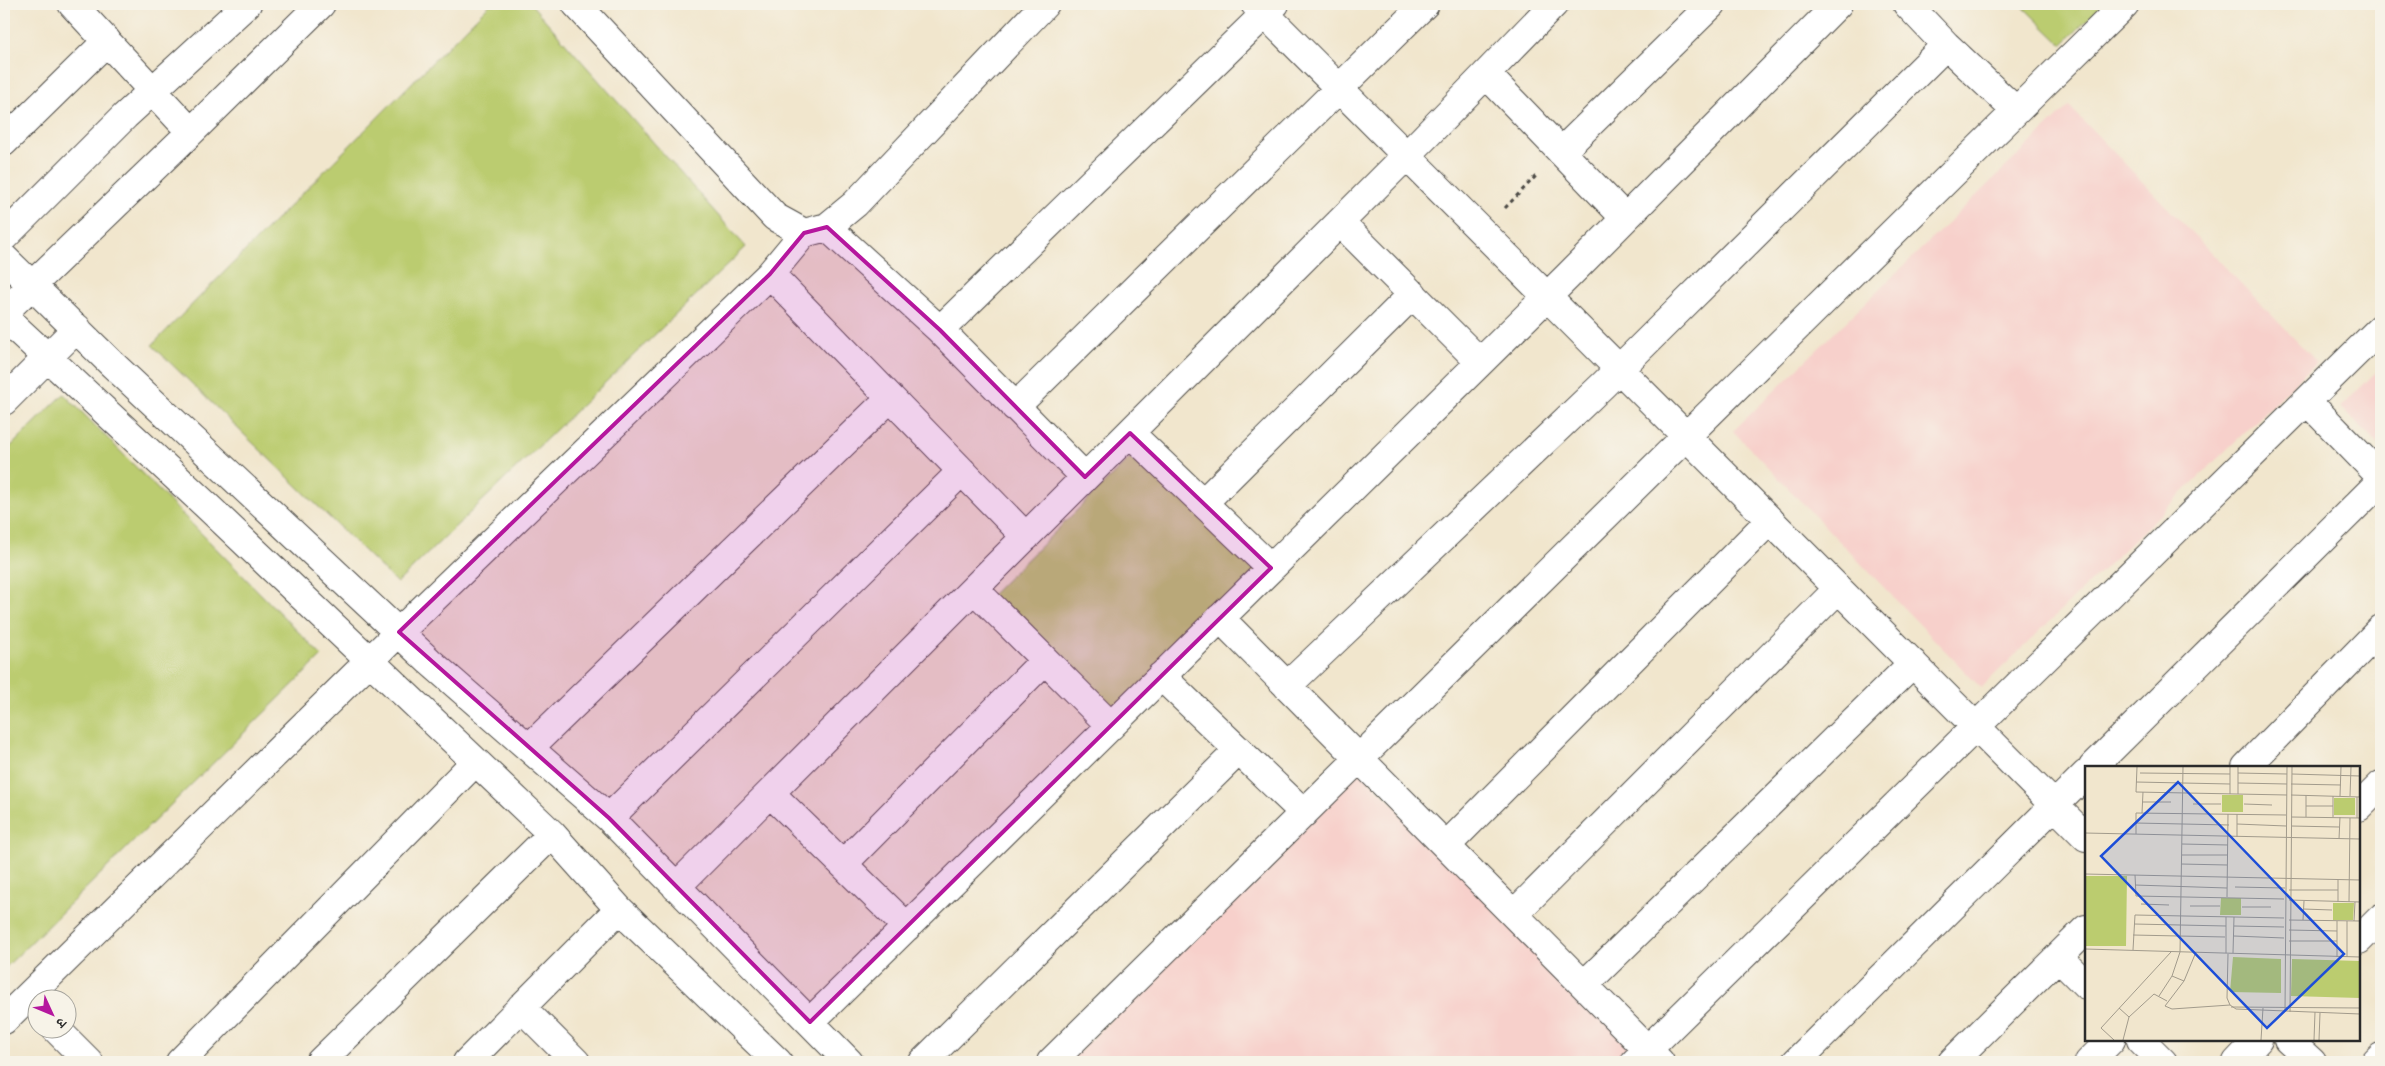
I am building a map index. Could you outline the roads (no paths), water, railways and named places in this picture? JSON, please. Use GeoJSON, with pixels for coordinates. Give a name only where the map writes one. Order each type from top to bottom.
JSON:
{"type":"FeatureCollection","features":[{"type":"Feature","properties":{"kind":"street"},"geometry":{"type":"LineString","coordinates":[[72,4],[191,132]]}},
{"type":"Feature","properties":{"kind":"street"},"geometry":{"type":"LineString","coordinates":[[4,237],[154,90],[247,4]]}},
{"type":"Feature","properties":{"kind":"street"},"geometry":{"type":"LineString","coordinates":[[4,312],[321,4]]}},
{"type":"Feature","properties":{"kind":"street"},"geometry":{"type":"LineString","coordinates":[[576,4],[775,217],[816,230],[940,330],[1085,478]]}},
{"type":"Feature","properties":{"kind":"street"},"geometry":{"type":"LineString","coordinates":[[1015,407],[1425,4]]}},
{"type":"Feature","properties":{"kind":"street"},"geometry":{"type":"LineString","coordinates":[[676,887],[1406,156],[1554,4]]}},
{"type":"Feature","properties":{"kind":"street"},"geometry":{"type":"LineString","coordinates":[[1561,152],[1712,4]]}},
{"type":"Feature","properties":{"kind":"street"},"geometry":{"type":"LineString","coordinates":[[1907,4],[1946,45],[2016,111]]}},
{"type":"Feature","properties":{"kind":"street"},"geometry":{"type":"LineString","coordinates":[[1051,1062],[2125,4]]}},
{"type":"Feature","properties":{"kind":"street"},"geometry":{"type":"LineString","coordinates":[[49,988],[398,632],[816,230],[855,204],[1037,7]]}},
{"type":"Feature","properties":{"kind":"street"},"geometry":{"type":"LineString","coordinates":[[940,330],[1265,7],[1340,89],[1406,156],[2085,836]]}},
{"type":"Feature","properties":{"kind":"street"},"geometry":{"type":"LineString","coordinates":[[810,1022],[1547,296],[1625,218],[1825,8]]}},
{"type":"Feature","properties":{"kind":"street"},"geometry":{"type":"LineString","coordinates":[[4,142],[107,40]]}},
{"type":"Feature","properties":{"kind":"street"},"geometry":{"type":"LineString","coordinates":[[1287,686],[1619,369],[1946,45]]}},
{"type":"Feature","properties":{"kind":"street"},"geometry":{"type":"LineString","coordinates":[[1486,74],[1625,218]]}},
{"type":"Feature","properties":{"kind":"street"},"geometry":{"type":"LineString","coordinates":[[1340,222],[1480,362]]}},
{"type":"Feature","properties":{"kind":"street"},"geometry":{"type":"LineString","coordinates":[[4,258],[31,286],[398,632],[609,818],[849,1062]]}},
{"type":"Feature","properties":{"kind":"street"},"geometry":{"type":"LineString","coordinates":[[770,274],[1026,536]]}},
{"type":"Feature","properties":{"kind":"street"},"geometry":{"type":"LineString","coordinates":[[1203,503],[1413,294]]}},
{"type":"Feature","properties":{"kind":"street"},"geometry":{"type":"LineString","coordinates":[[4,317],[207,506],[552,834],[619,909],[764,1058]]}},
{"type":"Feature","properties":{"kind":"street"},"geometry":{"type":"LineString","coordinates":[[4,401],[76,328]]}},
{"type":"Feature","properties":{"kind":"street"},"geometry":{"type":"LineString","coordinates":[[1220,618],[1584,985],[1648,1058],[1976,726],[2381,328]]}},
{"type":"Feature","properties":{"kind":"street"},"geometry":{"type":"LineString","coordinates":[[529,748],[890,398]]}},
{"type":"Feature","properties":{"kind":"street"},"geometry":{"type":"LineString","coordinates":[[2307,401],[2381,477]]}},
{"type":"Feature","properties":{"kind":"street"},"geometry":{"type":"LineString","coordinates":[[1130,433],[1271,568]]}},
{"type":"Feature","properties":{"kind":"street"},"geometry":{"type":"LineString","coordinates":[[609,818],[962,472]]}},
{"type":"Feature","properties":{"kind":"street"},"geometry":{"type":"LineString","coordinates":[[2094,766],[2381,481]]}},
{"type":"Feature","properties":{"kind":"street"},"geometry":{"type":"LineString","coordinates":[[1446,846],[1770,520]]}},
{"type":"Feature","properties":{"kind":"street"},"geometry":{"type":"LineString","coordinates":[[974,589],[1111,726]]}},
{"type":"Feature","properties":{"kind":"street"},"geometry":{"type":"LineString","coordinates":[[1514,914],[1838,589]]}},
{"type":"Feature","properties":{"kind":"street"},"geometry":{"type":"LineString","coordinates":[[2247,766],[2381,629]]}},
{"type":"Feature","properties":{"kind":"street"},"geometry":{"type":"LineString","coordinates":[[843,864],[1045,660]]}},
{"type":"Feature","properties":{"kind":"street"},"geometry":{"type":"LineString","coordinates":[[1584,985],[1913,663]]}},
{"type":"Feature","properties":{"kind":"street"},"geometry":{"type":"LineString","coordinates":[[1161,676],[1304,813]]}},
{"type":"Feature","properties":{"kind":"street"},"geometry":{"type":"LineString","coordinates":[[923,1062],[1239,750]]}},
{"type":"Feature","properties":{"kind":"street"},"geometry":{"type":"LineString","coordinates":[[180,1062],[475,762]]}},
{"type":"Feature","properties":{"kind":"street"},"geometry":{"type":"LineString","coordinates":[[1796,1062],[2085,775]]}},
{"type":"Feature","properties":{"kind":"street"},"geometry":{"type":"LineString","coordinates":[[2360,807],[2381,785]]}},
{"type":"Feature","properties":{"kind":"street"},"geometry":{"type":"LineString","coordinates":[[770,793],[907,927]]}},
{"type":"Feature","properties":{"kind":"street"},"geometry":{"type":"LineString","coordinates":[[320,1062],[552,834]]}},
{"type":"Feature","properties":{"kind":"street"},"geometry":{"type":"LineString","coordinates":[[466,1062],[619,909]]}},
{"type":"Feature","properties":{"kind":"street"},"geometry":{"type":"LineString","coordinates":[[2360,939],[2381,918]]}},
{"type":"Feature","properties":{"kind":"street"},"geometry":{"type":"LineString","coordinates":[[1952,1062],[2085,930]]}},
{"type":"Feature","properties":{"kind":"street"},"geometry":{"type":"LineString","coordinates":[[2058,957],[2085,984]]}},
{"type":"Feature","properties":{"kind":"street"},"geometry":{"type":"LineString","coordinates":[[521,1007],[576,1062]]}},
{"type":"Feature","properties":{"kind":"street"},"geometry":{"type":"LineString","coordinates":[[4,1020],[28,1008]]}},
{"type":"Feature","properties":{"kind":"street"},"geometry":{"type":"LineString","coordinates":[[65,1038],[89,1062]]}},
{"type":"Feature","properties":{"kind":"street"},"geometry":{"type":"LineString","coordinates":[[2089,1062],[2110,1041]]}},
{"type":"Feature","properties":{"kind":"street"},"geometry":{"type":"LineString","coordinates":[[2142,1041],[2163,1062]]}},
{"type":"Feature","properties":{"kind":"street"},"geometry":{"type":"LineString","coordinates":[[2237,1062],[2257,1041]]}},
{"type":"Feature","properties":{"kind":"street"},"geometry":{"type":"LineString","coordinates":[[2289,1041],[2312,1062]]}},
{"type":"Feature","properties":{"kind":"street"},"geometry":{"type":"LineString","coordinates":[[2376,1062],[2381,1057]]}}]}
